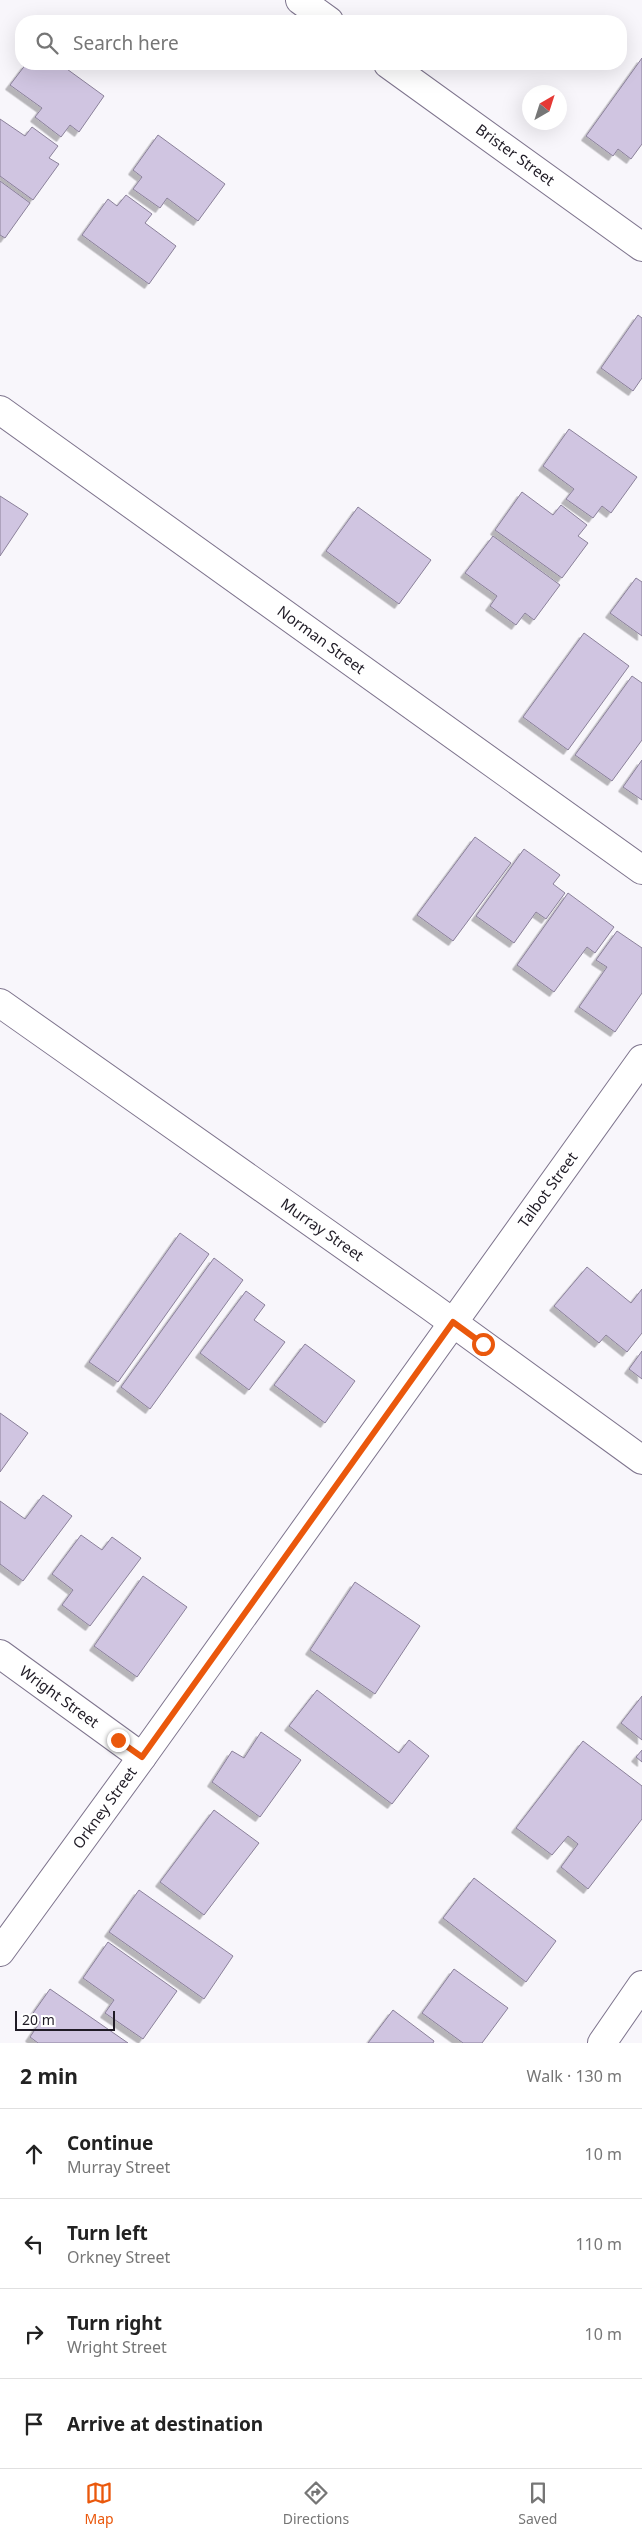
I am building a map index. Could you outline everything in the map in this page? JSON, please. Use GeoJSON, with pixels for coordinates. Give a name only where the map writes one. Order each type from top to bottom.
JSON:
{"type":"FeatureCollection","features":[{"type":"Feature","properties":{"kind":"street"},"geometry":{"type":"LineString","coordinates":[[300,0],[321,15]]}},
{"type":"Feature","properties":{"kind":"street","name":"Brister Street"},"geometry":{"type":"LineString","coordinates":[[396,70],[642,246]]}},
{"type":"Feature","properties":{"kind":"street","name":"Norman Street"},"geometry":{"type":"LineString","coordinates":[[0,410],[642,870]]}},
{"type":"Feature","properties":{"kind":"street","name":"Murray Street"},"geometry":{"type":"LineString","coordinates":[[1,1005],[453,1322],[642,1460]]}},
{"type":"Feature","properties":{"kind":"street","name":"Talbot Street"},"geometry":{"type":"LineString","coordinates":[[453,1322],[642,1059]]}},
{"type":"Feature","properties":{"kind":"street","name":"Orkney Street"},"geometry":{"type":"LineString","coordinates":[[0,1952],[453,1322]]}},
{"type":"Feature","properties":{"kind":"street","name":"Wright Street"},"geometry":{"type":"LineString","coordinates":[[0,1654],[142,1757]]}},
{"type":"Feature","properties":{"kind":"street"},"geometry":{"type":"LineString","coordinates":[[602,2043],[642,1985]]}},
{"type":"Feature","properties":{"kind":"building"},"geometry":{"type":"Polygon","coordinates":[[[642,58],[642,144],[631,159],[618,149],[613,156],[586,136],[642,58]]]}},
{"type":"Feature","properties":{"kind":"building"},"geometry":{"type":"Polygon","coordinates":[[[21,70],[68,70],[104,96],[79,132],[70,125],[61,137],[35,117],[42,108],[10,85],[21,70]]]}},
{"type":"Feature","properties":{"kind":"building"},"geometry":{"type":"Polygon","coordinates":[[[0,119],[25,136],[32,127],[58,146],[49,158],[59,164],[33,200],[0,176],[0,119]]]}},
{"type":"Feature","properties":{"kind":"building"},"geometry":{"type":"Polygon","coordinates":[[[158,135],[225,184],[198,221],[167,198],[160,208],[133,189],[142,177],[133,170],[158,135]]]}},
{"type":"Feature","properties":{"kind":"building"},"geometry":{"type":"Polygon","coordinates":[[[0,181],[30,203],[5,238],[0,235],[0,181]]]}},
{"type":"Feature","properties":{"kind":"building"},"geometry":{"type":"Polygon","coordinates":[[[126,195],[152,214],[145,223],[176,246],[149,284],[82,235],[108,199],[117,206],[126,195]]]}},
{"type":"Feature","properties":{"kind":"building"},"geometry":{"type":"Polygon","coordinates":[[[638,315],[642,318],[642,378],[633,391],[601,368],[638,315]]]}},
{"type":"Feature","properties":{"kind":"building"},"geometry":{"type":"Polygon","coordinates":[[[569,429],[637,477],[611,513],[602,506],[593,518],[566,499],[574,489],[543,466],[569,429]]]}},
{"type":"Feature","properties":{"kind":"building"},"geometry":{"type":"Polygon","coordinates":[[[522,492],[553,515],[561,505],[587,525],[578,536],[588,543],[562,578],[495,530],[522,492]]]}},
{"type":"Feature","properties":{"kind":"building"},"geometry":{"type":"Polygon","coordinates":[[[0,496],[28,514],[0,556],[0,496]]]}},
{"type":"Feature","properties":{"kind":"building"},"geometry":{"type":"Polygon","coordinates":[[[358,507],[431,560],[399,604],[326,551],[358,507]]]}},
{"type":"Feature","properties":{"kind":"building"},"geometry":{"type":"Polygon","coordinates":[[[493,536],[560,585],[534,620],[525,613],[516,625],[490,606],[497,596],[465,573],[493,536]]]}},
{"type":"Feature","properties":{"kind":"building"},"geometry":{"type":"Polygon","coordinates":[[[636,578],[642,582],[642,636],[610,613],[636,578]]]}},
{"type":"Feature","properties":{"kind":"building"},"geometry":{"type":"Polygon","coordinates":[[[584,633],[629,666],[568,750],[523,717],[584,633]]]}},
{"type":"Feature","properties":{"kind":"building"},"geometry":{"type":"Polygon","coordinates":[[[632,676],[642,683],[642,740],[612,781],[575,755],[632,676]]]}},
{"type":"Feature","properties":{"kind":"building"},"geometry":{"type":"Polygon","coordinates":[[[642,760],[642,800],[623,787],[642,760]]]}},
{"type":"Feature","properties":{"kind":"building"},"geometry":{"type":"Polygon","coordinates":[[[475,837],[511,863],[453,941],[417,915],[475,837]]]}},
{"type":"Feature","properties":{"kind":"building"},"geometry":{"type":"Polygon","coordinates":[[[524,849],[560,875],[553,884],[565,893],[546,919],[536,912],[514,943],[476,916],[524,849]]]}},
{"type":"Feature","properties":{"kind":"building"},"geometry":{"type":"Polygon","coordinates":[[[568,893],[614,927],[595,953],[587,947],[554,992],[517,965],[568,893]]]}},
{"type":"Feature","properties":{"kind":"building"},"geometry":{"type":"Polygon","coordinates":[[[617,931],[642,948],[642,993],[615,1032],[579,1007],[607,967],[596,960],[617,931]]]}},
{"type":"Feature","properties":{"kind":"building"},"geometry":{"type":"Polygon","coordinates":[[[180,1233],[209,1254],[118,1382],[89,1362],[180,1233]]]}},
{"type":"Feature","properties":{"kind":"building"},"geometry":{"type":"Polygon","coordinates":[[[214,1258],[243,1280],[150,1409],[121,1387],[214,1258]]]}},
{"type":"Feature","properties":{"kind":"building"},"geometry":{"type":"Polygon","coordinates":[[[587,1267],[631,1303],[642,1289],[642,1333],[627,1352],[606,1335],[599,1343],[554,1306],[587,1267]]]}},
{"type":"Feature","properties":{"kind":"building"},"geometry":{"type":"Polygon","coordinates":[[[246,1291],[265,1305],[254,1320],[285,1342],[249,1390],[200,1353],[246,1291]]]}},
{"type":"Feature","properties":{"kind":"building"},"geometry":{"type":"Polygon","coordinates":[[[305,1344],[355,1381],[325,1423],[274,1385],[305,1344]]]}},
{"type":"Feature","properties":{"kind":"building"},"geometry":{"type":"Polygon","coordinates":[[[642,1351],[642,1379],[629,1369],[642,1351]]]}},
{"type":"Feature","properties":{"kind":"building"},"geometry":{"type":"Polygon","coordinates":[[[0,1413],[28,1433],[0,1472],[0,1413]]]}},
{"type":"Feature","properties":{"kind":"building"},"geometry":{"type":"Polygon","coordinates":[[[43,1495],[72,1516],[23,1581],[0,1564],[0,1501],[25,1519],[43,1495]]]}},
{"type":"Feature","properties":{"kind":"building"},"geometry":{"type":"Polygon","coordinates":[[[81,1535],[102,1550],[112,1537],[141,1558],[90,1626],[62,1605],[73,1590],[52,1574],[81,1535]]]}},
{"type":"Feature","properties":{"kind":"building"},"geometry":{"type":"Polygon","coordinates":[[[143,1576],[187,1607],[137,1677],[94,1646],[143,1576]]]}},
{"type":"Feature","properties":{"kind":"building"},"geometry":{"type":"Polygon","coordinates":[[[355,1582],[420,1626],[375,1694],[310,1650],[355,1582]]]}},
{"type":"Feature","properties":{"kind":"building"},"geometry":{"type":"Polygon","coordinates":[[[317,1690],[399,1753],[409,1740],[429,1756],[392,1804],[289,1726],[317,1690]]]}},
{"type":"Feature","properties":{"kind":"building"},"geometry":{"type":"Polygon","coordinates":[[[642,1696],[642,1740],[621,1723],[642,1696]]]}},
{"type":"Feature","properties":{"kind":"building"},"geometry":{"type":"Polygon","coordinates":[[[261,1732],[301,1760],[260,1817],[212,1782],[232,1751],[244,1758],[261,1732]]]}},
{"type":"Feature","properties":{"kind":"building"},"geometry":{"type":"Polygon","coordinates":[[[583,1741],[642,1786],[642,1819],[588,1889],[561,1867],[578,1844],[568,1836],[552,1855],[516,1828],[583,1741]]]}},
{"type":"Feature","properties":{"kind":"building"},"geometry":{"type":"Polygon","coordinates":[[[642,1750],[642,1762],[636,1757],[642,1750]]]}},
{"type":"Feature","properties":{"kind":"building"},"geometry":{"type":"Polygon","coordinates":[[[214,1810],[259,1843],[204,1915],[160,1882],[214,1810]]]}},
{"type":"Feature","properties":{"kind":"building"},"geometry":{"type":"Polygon","coordinates":[[[474,1878],[556,1941],[526,1982],[443,1918],[474,1878]]]}},
{"type":"Feature","properties":{"kind":"building"},"geometry":{"type":"Polygon","coordinates":[[[139,1890],[233,1956],[204,1999],[109,1932],[139,1890]]]}},
{"type":"Feature","properties":{"kind":"building"},"geometry":{"type":"Polygon","coordinates":[[[108,1942],[177,1991],[143,2039],[105,2013],[114,2000],[83,1978],[108,1942]]]}},
{"type":"Feature","properties":{"kind":"building"},"geometry":{"type":"Polygon","coordinates":[[[454,1969],[508,2008],[482,2043],[463,2043],[422,2013],[454,1969]]]}},
{"type":"Feature","properties":{"kind":"building"},"geometry":{"type":"Polygon","coordinates":[[[50,1989],[128,2043],[38,2043],[30,2037],[40,2022],[31,2016],[50,1989]]]}},
{"type":"Feature","properties":{"kind":"building"},"geometry":{"type":"Polygon","coordinates":[[[393,2010],[434,2041],[433,2043],[368,2043],[393,2010]]]}},
{"type":"Feature","properties":{"kind":"route"},"geometry":{"type":"LineString","coordinates":[[118,1740],[142,1757],[453,1322],[483,1344]]}}]}
